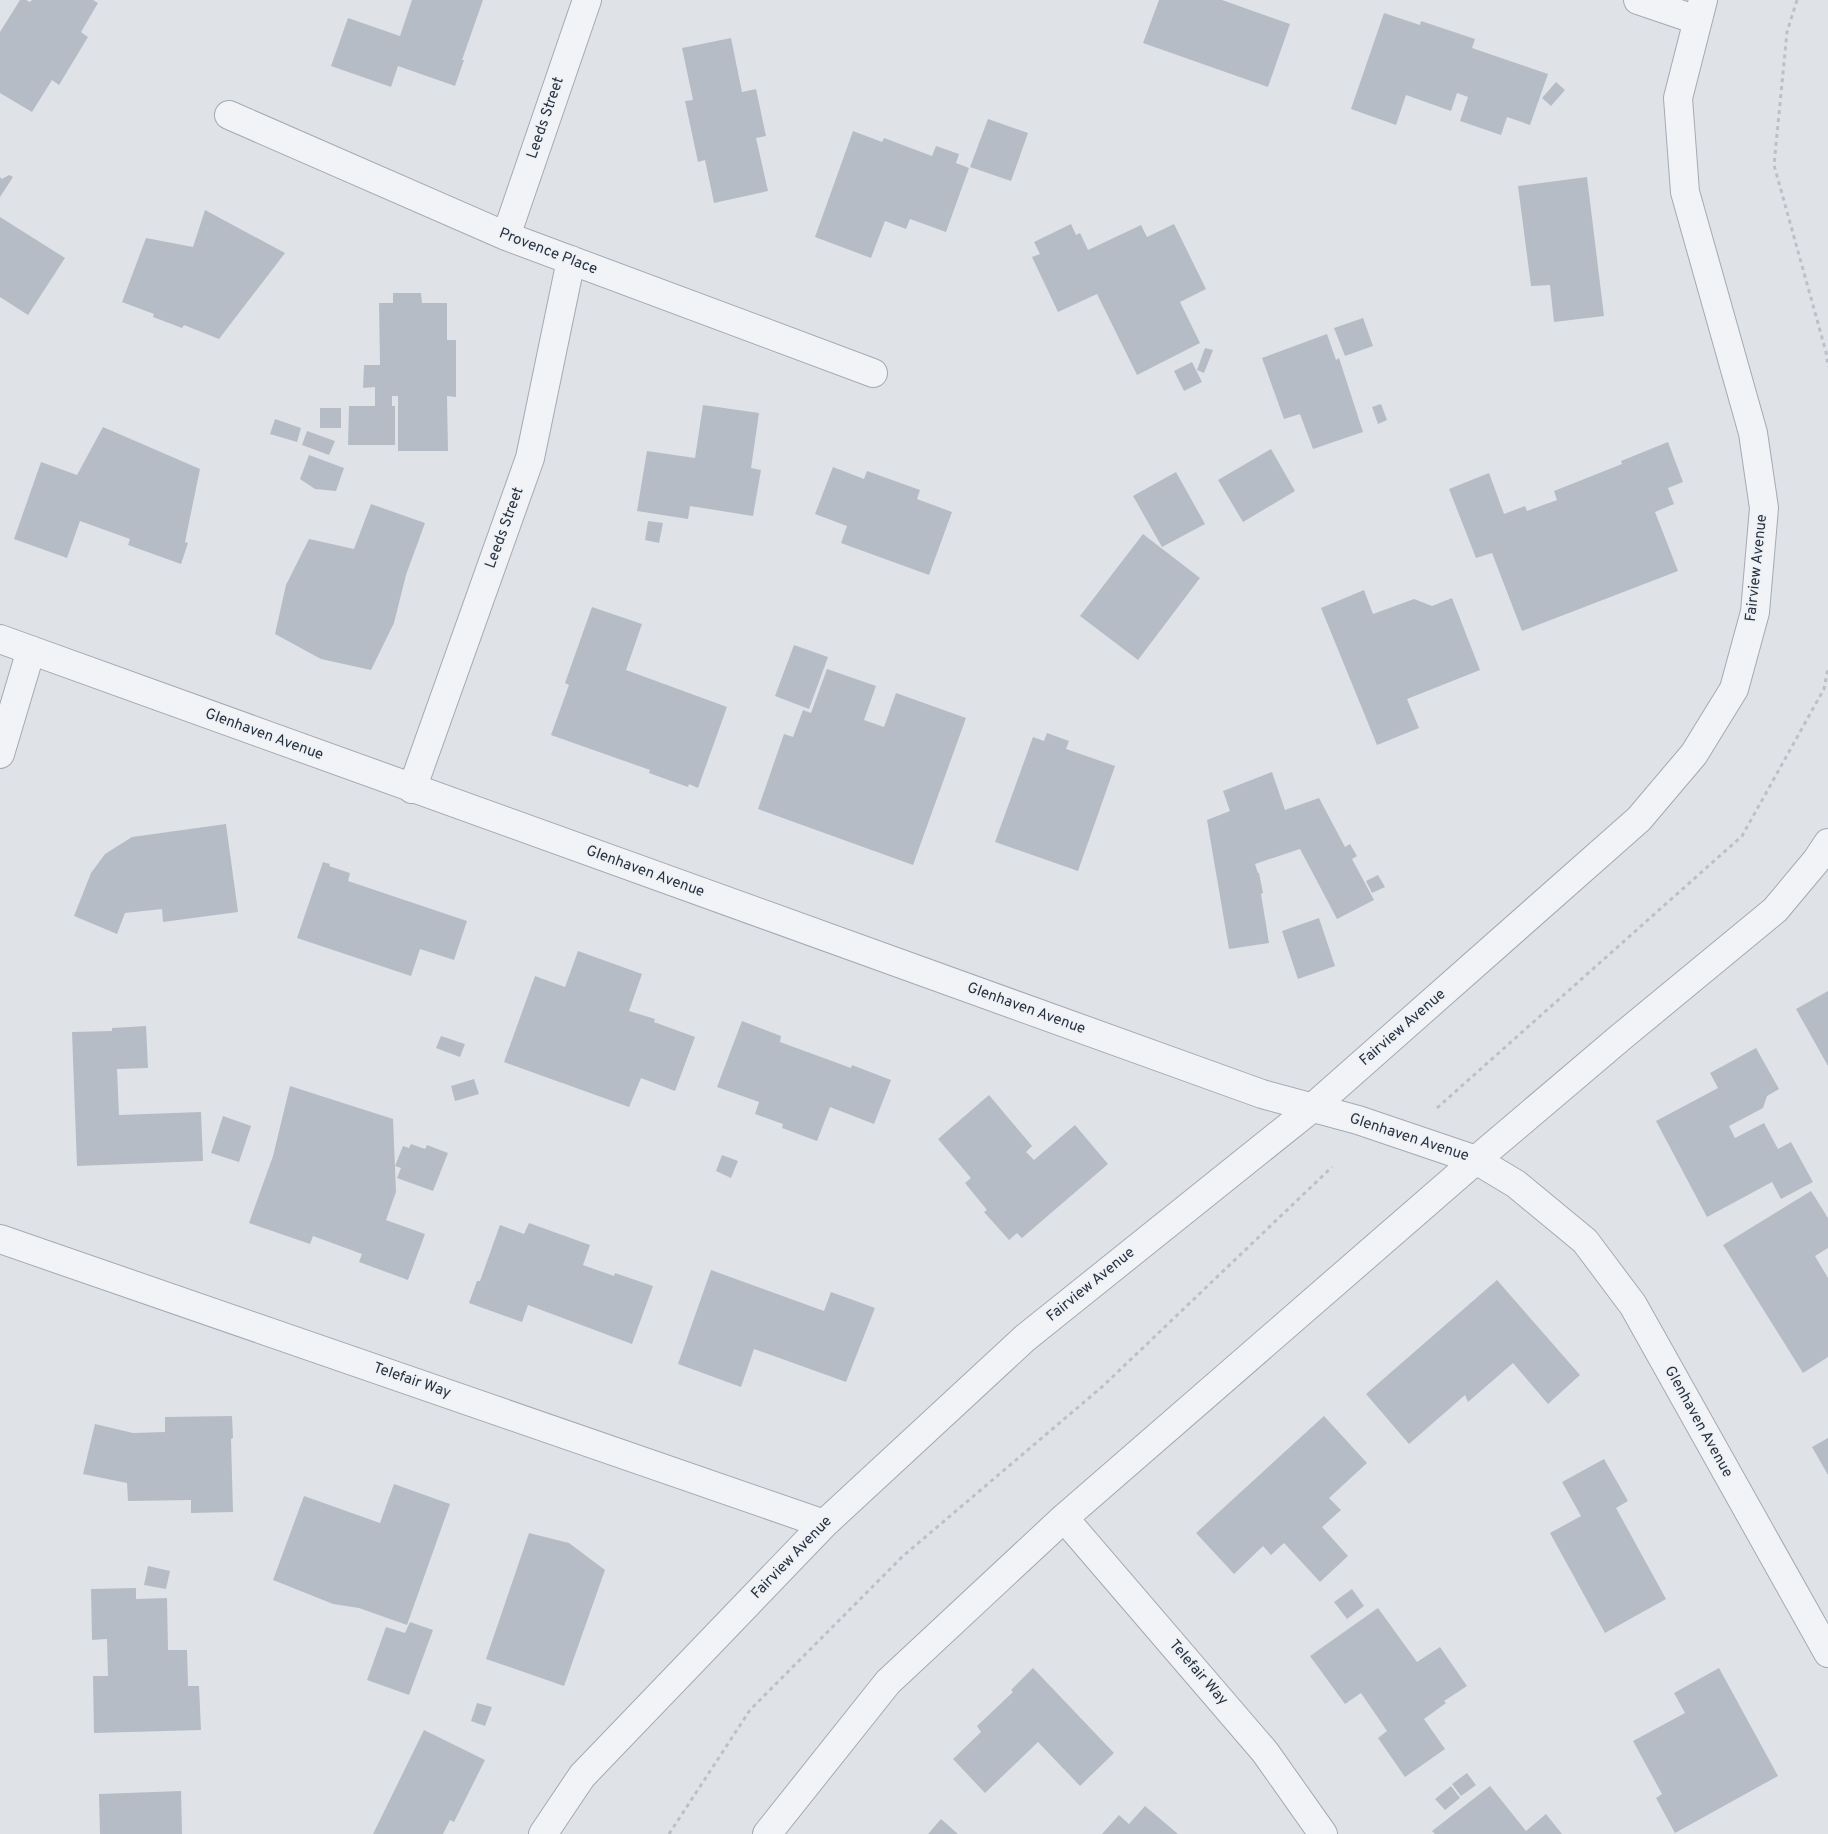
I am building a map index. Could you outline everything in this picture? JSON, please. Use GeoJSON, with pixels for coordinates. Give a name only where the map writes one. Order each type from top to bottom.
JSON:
{"type":"FeatureCollection","features":[{"type":"Feature","properties":{"kind":"street","name":"Leeds Street"},"geometry":{"type":"LineString","coordinates":[[506,236],[587,0]]}},
{"type":"Feature","properties":{"kind":"street"},"geometry":{"type":"LineString","coordinates":[[1638,0],[1700,10]]}},
{"type":"Feature","properties":{"kind":"street","name":"Fairview Avenue"},"geometry":{"type":"LineString","coordinates":[[543,1834],[582,1776],[824,1524],[1025,1338],[1312,1108],[1639,819],[1694,754],[1734,689],[1755,612],[1764,508],[1754,433],[1684,192],[1678,98],[1700,10]]}},
{"type":"Feature","properties":{"kind":"street","name":"Provence Place"},"geometry":{"type":"LineString","coordinates":[[229,115],[506,236],[874,373]]}},
{"type":"Feature","properties":{"kind":"street","name":"Leeds Street"},"geometry":{"type":"LineString","coordinates":[[412,789],[530,458],[571,260]]}},
{"type":"Feature","properties":{"kind":"street","name":"Glenhaven Avenue"},"geometry":{"type":"LineString","coordinates":[[0,639],[1262,1094],[1358,1120],[1476,1160],[1516,1184],[1585,1241],[1633,1305],[1828,1653]]}},
{"type":"Feature","properties":{"kind":"street"},"geometry":{"type":"LineString","coordinates":[[0,754],[31,650]]}},
{"type":"Feature","properties":{"kind":"street"},"geometry":{"type":"LineString","coordinates":[[767,1834],[888,1682],[1064,1518],[1476,1160],[1775,910],[1828,844]]}},
{"type":"Feature","properties":{"kind":"street","name":"Telefair Way"},"geometry":{"type":"LineString","coordinates":[[0,1239],[824,1524]]}},
{"type":"Feature","properties":{"kind":"street","name":"Telefair Way"},"geometry":{"type":"LineString","coordinates":[[1064,1518],[1265,1752],[1324,1834]]}},
{"type":"Feature","properties":{"kind":"path"},"geometry":{"type":"LineString","coordinates":[[1797,0],[1787,32],[1774,166],[1826,352],[1828,367]]}},
{"type":"Feature","properties":{"kind":"path"},"geometry":{"type":"LineString","coordinates":[[1437,1108],[1742,836],[1824,689],[1828,668]]}},
{"type":"Feature","properties":{"kind":"path"},"geometry":{"type":"LineString","coordinates":[[670,1834],[750,1710],[904,1556],[1102,1386],[1332,1167]]}},
{"type":"Feature","properties":{"kind":"building"},"geometry":{"type":"Polygon","coordinates":[[[20,0],[30,2],[32,0],[93,0],[98,3],[81,32],[88,37],[59,85],[52,80],[32,112],[0,93],[0,32],[20,0]]]}},
{"type":"Feature","properties":{"kind":"building"},"geometry":{"type":"Polygon","coordinates":[[[412,0],[483,0],[455,86],[398,66],[391,87],[331,66],[348,18],[400,36],[412,0]]]}},
{"type":"Feature","properties":{"kind":"building"},"geometry":{"type":"Polygon","coordinates":[[[1159,0],[1222,0],[1290,24],[1268,87],[1143,43],[1159,0]]]}},
{"type":"Feature","properties":{"kind":"building"},"geometry":{"type":"Polygon","coordinates":[[[1384,13],[1420,25],[1421,21],[1475,39],[1472,48],[1548,74],[1530,125],[1507,117],[1501,135],[1460,121],[1468,97],[1457,93],[1451,111],[1406,95],[1396,125],[1351,109],[1384,13]]]}},
{"type":"Feature","properties":{"kind":"building"},"geometry":{"type":"Polygon","coordinates":[[[731,38],[742,92],[756,89],[766,136],[756,138],[768,191],[714,203],[705,160],[698,162],[685,101],[693,100],[682,48],[731,38]]]}},
{"type":"Feature","properties":{"kind":"building"},"geometry":{"type":"Polygon","coordinates":[[[1556,82],[1565,90],[1551,106],[1542,98],[1556,82]]]}},
{"type":"Feature","properties":{"kind":"building"},"geometry":{"type":"Polygon","coordinates":[[[988,119],[1028,133],[1011,181],[970,167],[988,119]]]}},
{"type":"Feature","properties":{"kind":"building"},"geometry":{"type":"Polygon","coordinates":[[[853,131],[882,142],[884,138],[932,156],[936,146],[959,154],[956,163],[969,168],[946,232],[910,219],[906,229],[885,221],[871,258],[815,237],[853,131]]]}},
{"type":"Feature","properties":{"kind":"building"},"geometry":{"type":"Polygon","coordinates":[[[9,175],[13,177],[0,197],[0,177],[2,179],[9,175]]]}},
{"type":"Feature","properties":{"kind":"building"},"geometry":{"type":"Polygon","coordinates":[[[1587,177],[1604,316],[1554,322],[1550,285],[1531,286],[1518,186],[1587,177]]]}},
{"type":"Feature","properties":{"kind":"building"},"geometry":{"type":"Polygon","coordinates":[[[205,210],[285,253],[219,339],[184,325],[182,328],[153,317],[154,314],[122,302],[146,238],[193,247],[205,210]]]}},
{"type":"Feature","properties":{"kind":"building"},"geometry":{"type":"Polygon","coordinates":[[[0,217],[65,258],[28,315],[0,297],[0,217]]]}},
{"type":"Feature","properties":{"kind":"building"},"geometry":{"type":"Polygon","coordinates":[[[1071,224],[1076,235],[1080,233],[1088,250],[1141,225],[1147,237],[1174,224],[1206,289],[1180,302],[1200,343],[1137,375],[1097,294],[1058,312],[1032,257],[1040,254],[1034,242],[1071,224]]]}},
{"type":"Feature","properties":{"kind":"building"},"geometry":{"type":"Polygon","coordinates":[[[393,293],[421,293],[422,303],[447,303],[447,340],[456,340],[456,397],[447,396],[448,451],[398,451],[398,396],[392,396],[392,406],[395,406],[395,445],[348,445],[349,406],[375,406],[375,387],[363,388],[364,365],[380,365],[379,303],[393,303],[393,293]]]}},
{"type":"Feature","properties":{"kind":"building"},"geometry":{"type":"Polygon","coordinates":[[[1363,318],[1373,346],[1345,356],[1334,328],[1363,318]]]}},
{"type":"Feature","properties":{"kind":"building"},"geometry":{"type":"Polygon","coordinates":[[[1327,334],[1336,360],[1339,358],[1363,432],[1313,449],[1300,414],[1284,419],[1262,358],[1327,334]]]}},
{"type":"Feature","properties":{"kind":"building"},"geometry":{"type":"Polygon","coordinates":[[[1205,348],[1213,350],[1204,373],[1197,370],[1205,348]]]}},
{"type":"Feature","properties":{"kind":"building"},"geometry":{"type":"Polygon","coordinates":[[[1192,362],[1202,382],[1184,391],[1174,371],[1192,362]]]}},
{"type":"Feature","properties":{"kind":"building"},"geometry":{"type":"Polygon","coordinates":[[[1381,404],[1387,420],[1378,424],[1372,407],[1381,404]]]}},
{"type":"Feature","properties":{"kind":"building"},"geometry":{"type":"Polygon","coordinates":[[[703,405],[759,413],[751,468],[761,470],[753,516],[690,506],[688,519],[637,511],[647,451],[695,458],[703,405]]]}},
{"type":"Feature","properties":{"kind":"building"},"geometry":{"type":"Polygon","coordinates":[[[320,408],[341,408],[341,428],[320,428],[320,408]]]}},
{"type":"Feature","properties":{"kind":"building"},"geometry":{"type":"Polygon","coordinates":[[[275,419],[301,428],[297,442],[270,434],[275,419]]]}},
{"type":"Feature","properties":{"kind":"building"},"geometry":{"type":"Polygon","coordinates":[[[103,427],[200,469],[185,542],[188,543],[181,564],[128,545],[130,539],[80,521],[67,558],[14,539],[41,462],[77,475],[103,427]]]}},
{"type":"Feature","properties":{"kind":"building"},"geometry":{"type":"Polygon","coordinates":[[[307,431],[335,441],[329,455],[302,445],[307,431]]]}},
{"type":"Feature","properties":{"kind":"building"},"geometry":{"type":"Polygon","coordinates":[[[1668,442],[1683,482],[1668,488],[1674,504],[1655,512],[1678,571],[1522,631],[1492,553],[1476,558],[1449,489],[1489,473],[1504,514],[1525,506],[1527,511],[1557,500],[1554,491],[1622,464],[1621,461],[1668,442]]]}},
{"type":"Feature","properties":{"kind":"building"},"geometry":{"type":"Polygon","coordinates":[[[1271,449],[1295,491],[1243,522],[1218,480],[1271,449]]]}},
{"type":"Feature","properties":{"kind":"building"},"geometry":{"type":"Polygon","coordinates":[[[309,455],[344,468],[336,491],[315,489],[300,479],[309,455]]]}},
{"type":"Feature","properties":{"kind":"building"},"geometry":{"type":"Polygon","coordinates":[[[833,467],[864,479],[867,471],[920,490],[917,499],[952,512],[929,575],[841,543],[847,526],[815,514],[833,467]]]}},
{"type":"Feature","properties":{"kind":"building"},"geometry":{"type":"Polygon","coordinates":[[[1176,472],[1205,524],[1162,547],[1133,496],[1176,472]]]}},
{"type":"Feature","properties":{"kind":"building"},"geometry":{"type":"Polygon","coordinates":[[[371,504],[425,523],[406,575],[394,623],[371,670],[321,659],[275,634],[286,585],[309,539],[354,549],[371,504]]]}},
{"type":"Feature","properties":{"kind":"building"},"geometry":{"type":"Polygon","coordinates":[[[648,521],[663,523],[659,543],[645,540],[648,521]]]}},
{"type":"Feature","properties":{"kind":"building"},"geometry":{"type":"Polygon","coordinates":[[[1143,534],[1200,578],[1138,660],[1080,616],[1143,534]]]}},
{"type":"Feature","properties":{"kind":"building"},"geometry":{"type":"Polygon","coordinates":[[[1364,590],[1373,614],[1414,599],[1432,606],[1452,598],[1480,670],[1407,699],[1419,728],[1377,745],[1321,608],[1364,590]]]}},
{"type":"Feature","properties":{"kind":"building"},"geometry":{"type":"Polygon","coordinates":[[[592,607],[642,624],[626,670],[727,707],[698,788],[689,784],[688,787],[649,773],[650,770],[551,735],[569,685],[565,683],[592,607]]]}},
{"type":"Feature","properties":{"kind":"building"},"geometry":{"type":"Polygon","coordinates":[[[794,645],[828,657],[809,709],[775,696],[794,645]]]}},
{"type":"Feature","properties":{"kind":"building"},"geometry":{"type":"Polygon","coordinates":[[[827,669],[876,686],[864,720],[884,727],[896,693],[966,718],[913,865],[758,809],[784,734],[793,737],[803,710],[811,713],[827,669]]]}},
{"type":"Feature","properties":{"kind":"building"},"geometry":{"type":"Polygon","coordinates":[[[1047,733],[1069,741],[1066,749],[1115,766],[1078,871],[995,842],[1033,737],[1044,741],[1047,733]]]}},
{"type":"Feature","properties":{"kind":"building"},"geometry":{"type":"Polygon","coordinates":[[[1272,772],[1285,810],[1319,798],[1345,847],[1350,844],[1357,856],[1352,859],[1374,900],[1337,919],[1300,849],[1255,864],[1263,893],[1261,894],[1269,943],[1229,949],[1207,820],[1230,811],[1223,791],[1272,772]]]}},
{"type":"Feature","properties":{"kind":"building"},"geometry":{"type":"Polygon","coordinates":[[[226,824],[238,912],[163,922],[162,909],[125,913],[117,934],[74,916],[91,873],[105,854],[132,837],[226,824]]]}},
{"type":"Feature","properties":{"kind":"building"},"geometry":{"type":"Polygon","coordinates":[[[323,862],[350,873],[348,881],[467,921],[454,960],[420,949],[411,976],[297,938],[323,862]]]}},
{"type":"Feature","properties":{"kind":"building"},"geometry":{"type":"Polygon","coordinates":[[[1378,875],[1385,887],[1372,893],[1366,881],[1378,875]]]}},
{"type":"Feature","properties":{"kind":"building"},"geometry":{"type":"Polygon","coordinates":[[[1319,918],[1335,966],[1298,979],[1282,931],[1319,918]]]}},
{"type":"Feature","properties":{"kind":"building"},"geometry":{"type":"Polygon","coordinates":[[[578,951],[642,974],[629,1011],[655,1019],[654,1022],[695,1037],[675,1091],[641,1078],[629,1107],[504,1062],[535,976],[565,987],[578,951]]]}},
{"type":"Feature","properties":{"kind":"building"},"geometry":{"type":"Polygon","coordinates":[[[1828,991],[1828,1066],[1796,1009],[1828,991]]]}},
{"type":"Feature","properties":{"kind":"building"},"geometry":{"type":"Polygon","coordinates":[[[742,1021],[781,1036],[780,1042],[851,1068],[852,1065],[891,1080],[874,1124],[830,1107],[817,1141],[782,1128],[783,1124],[755,1114],[759,1102],[717,1087],[742,1021]]]}},
{"type":"Feature","properties":{"kind":"building"},"geometry":{"type":"Polygon","coordinates":[[[146,1026],[148,1068],[117,1069],[119,1115],[201,1112],[203,1161],[77,1166],[72,1032],[112,1031],[112,1028],[146,1026]]]}},
{"type":"Feature","properties":{"kind":"building"},"geometry":{"type":"Polygon","coordinates":[[[441,1036],[465,1044],[460,1057],[436,1048],[441,1036]]]}},
{"type":"Feature","properties":{"kind":"building"},"geometry":{"type":"Polygon","coordinates":[[[1756,1048],[1779,1089],[1767,1096],[1763,1108],[1729,1126],[1735,1138],[1764,1123],[1778,1149],[1791,1142],[1813,1182],[1781,1199],[1772,1182],[1707,1217],[1656,1121],[1718,1088],[1710,1073],[1756,1048]]]}},
{"type":"Feature","properties":{"kind":"building"},"geometry":{"type":"Polygon","coordinates":[[[474,1079],[479,1094],[455,1101],[451,1086],[474,1079]]]}},
{"type":"Feature","properties":{"kind":"building"},"geometry":{"type":"Polygon","coordinates":[[[290,1086],[393,1119],[396,1192],[386,1220],[425,1234],[408,1280],[359,1262],[362,1254],[313,1236],[310,1244],[249,1223],[273,1156],[290,1086]]]}},
{"type":"Feature","properties":{"kind":"building"},"geometry":{"type":"Polygon","coordinates":[[[989,1095],[1032,1146],[1026,1152],[1034,1160],[1075,1125],[1108,1164],[1022,1238],[1017,1233],[1009,1240],[984,1212],[987,1210],[965,1183],[971,1178],[938,1139],[989,1095]]]}},
{"type":"Feature","properties":{"kind":"building"},"geometry":{"type":"Polygon","coordinates":[[[223,1116],[251,1126],[239,1162],[211,1153],[223,1116]]]}},
{"type":"Feature","properties":{"kind":"building"},"geometry":{"type":"Polygon","coordinates":[[[411,1144],[425,1149],[427,1145],[448,1153],[433,1191],[397,1178],[401,1168],[395,1166],[403,1146],[409,1148],[411,1144]]]}},
{"type":"Feature","properties":{"kind":"building"},"geometry":{"type":"Polygon","coordinates":[[[722,1155],[738,1161],[731,1178],[716,1171],[722,1155]]]}},
{"type":"Feature","properties":{"kind":"building"},"geometry":{"type":"Polygon","coordinates":[[[1811,1191],[1828,1218],[1828,1248],[1815,1256],[1828,1278],[1828,1357],[1803,1373],[1723,1245],[1811,1191]]]}},
{"type":"Feature","properties":{"kind":"building"},"geometry":{"type":"Polygon","coordinates":[[[529,1223],[590,1245],[583,1265],[614,1276],[615,1273],[653,1286],[632,1344],[528,1305],[522,1322],[469,1303],[477,1281],[480,1281],[500,1225],[524,1234],[529,1223]]]}},
{"type":"Feature","properties":{"kind":"building"},"geometry":{"type":"Polygon","coordinates":[[[711,1270],[824,1311],[831,1292],[875,1308],[846,1382],[754,1349],[741,1387],[678,1364],[711,1270]]]}},
{"type":"Feature","properties":{"kind":"building"},"geometry":{"type":"Polygon","coordinates":[[[1497,1280],[1580,1375],[1548,1404],[1513,1363],[1468,1402],[1465,1395],[1409,1444],[1366,1394],[1497,1280]]]}},
{"type":"Feature","properties":{"kind":"building"},"geometry":{"type":"Polygon","coordinates":[[[232,1416],[233,1512],[191,1513],[191,1500],[128,1501],[127,1483],[83,1474],[95,1424],[133,1433],[165,1432],[165,1417],[232,1416]]]}},
{"type":"Feature","properties":{"kind":"building"},"geometry":{"type":"Polygon","coordinates":[[[1324,1416],[1367,1463],[1329,1498],[1341,1510],[1322,1527],[1348,1556],[1320,1582],[1284,1543],[1271,1555],[1263,1546],[1234,1574],[1196,1533],[1324,1416]]]}},
{"type":"Feature","properties":{"kind":"building"},"geometry":{"type":"Polygon","coordinates":[[[1828,1438],[1828,1475],[1812,1447],[1828,1438]]]}},
{"type":"Feature","properties":{"kind":"building"},"geometry":{"type":"Polygon","coordinates":[[[1604,1459],[1628,1501],[1616,1508],[1666,1599],[1605,1633],[1550,1533],[1581,1516],[1562,1482],[1604,1459]]]}},
{"type":"Feature","properties":{"kind":"building"},"geometry":{"type":"Polygon","coordinates":[[[394,1484],[450,1504],[407,1625],[359,1608],[333,1604],[273,1580],[304,1496],[380,1523],[394,1484]]]}},
{"type":"Feature","properties":{"kind":"building"},"geometry":{"type":"Polygon","coordinates":[[[529,1533],[569,1543],[605,1570],[564,1686],[486,1659],[529,1533]]]}},
{"type":"Feature","properties":{"kind":"building"},"geometry":{"type":"Polygon","coordinates":[[[148,1566],[170,1571],[166,1589],[144,1585],[148,1566]]]}},
{"type":"Feature","properties":{"kind":"building"},"geometry":{"type":"Polygon","coordinates":[[[136,1588],[136,1599],[167,1598],[168,1650],[187,1650],[188,1686],[199,1686],[201,1730],[94,1733],[93,1676],[108,1676],[107,1639],[92,1640],[91,1589],[136,1588]]]}},
{"type":"Feature","properties":{"kind":"building"},"geometry":{"type":"Polygon","coordinates":[[[1352,1589],[1364,1606],[1347,1619],[1334,1602],[1352,1589]]]}},
{"type":"Feature","properties":{"kind":"building"},"geometry":{"type":"Polygon","coordinates":[[[1378,1608],[1417,1662],[1440,1647],[1467,1686],[1444,1701],[1446,1703],[1424,1719],[1445,1749],[1405,1777],[1378,1738],[1387,1731],[1361,1693],[1345,1704],[1310,1656],[1378,1608]]]}},
{"type":"Feature","properties":{"kind":"building"},"geometry":{"type":"Polygon","coordinates":[[[410,1622],[433,1630],[409,1695],[367,1680],[386,1627],[405,1633],[410,1622]]]}},
{"type":"Feature","properties":{"kind":"building"},"geometry":{"type":"Polygon","coordinates":[[[1033,1668],[1114,1753],[1080,1786],[1038,1742],[985,1793],[953,1759],[981,1732],[977,1726],[1013,1692],[1011,1690],[1033,1668]]]}},
{"type":"Feature","properties":{"kind":"building"},"geometry":{"type":"Polygon","coordinates":[[[1719,1668],[1778,1776],[1675,1833],[1656,1798],[1662,1794],[1633,1741],[1685,1713],[1674,1693],[1719,1668]]]}},
{"type":"Feature","properties":{"kind":"building"},"geometry":{"type":"Polygon","coordinates":[[[477,1703],[492,1707],[485,1726],[471,1721],[477,1703]]]}},
{"type":"Feature","properties":{"kind":"building"},"geometry":{"type":"Polygon","coordinates":[[[424,1730],[485,1760],[454,1822],[450,1820],[443,1834],[373,1834],[424,1730]]]}},
{"type":"Feature","properties":{"kind":"building"},"geometry":{"type":"Polygon","coordinates":[[[1467,1773],[1476,1785],[1461,1796],[1452,1784],[1467,1773]]]}},
{"type":"Feature","properties":{"kind":"building"},"geometry":{"type":"Polygon","coordinates":[[[1451,1786],[1460,1798],[1445,1810],[1435,1799],[1451,1786]]]}},
{"type":"Feature","properties":{"kind":"building"},"geometry":{"type":"Polygon","coordinates":[[[1490,1786],[1526,1831],[1546,1814],[1562,1834],[1435,1834],[1432,1831],[1490,1786]]]}},
{"type":"Feature","properties":{"kind":"building"},"geometry":{"type":"Polygon","coordinates":[[[181,1791],[182,1834],[100,1834],[99,1794],[181,1791]]]}},
{"type":"Feature","properties":{"kind":"building"},"geometry":{"type":"Polygon","coordinates":[[[1145,1806],[1178,1834],[1102,1834],[1119,1815],[1129,1824],[1145,1806]]]}},
{"type":"Feature","properties":{"kind":"building"},"geometry":{"type":"Polygon","coordinates":[[[941,1819],[958,1834],[928,1834],[941,1819]]]}}]}
